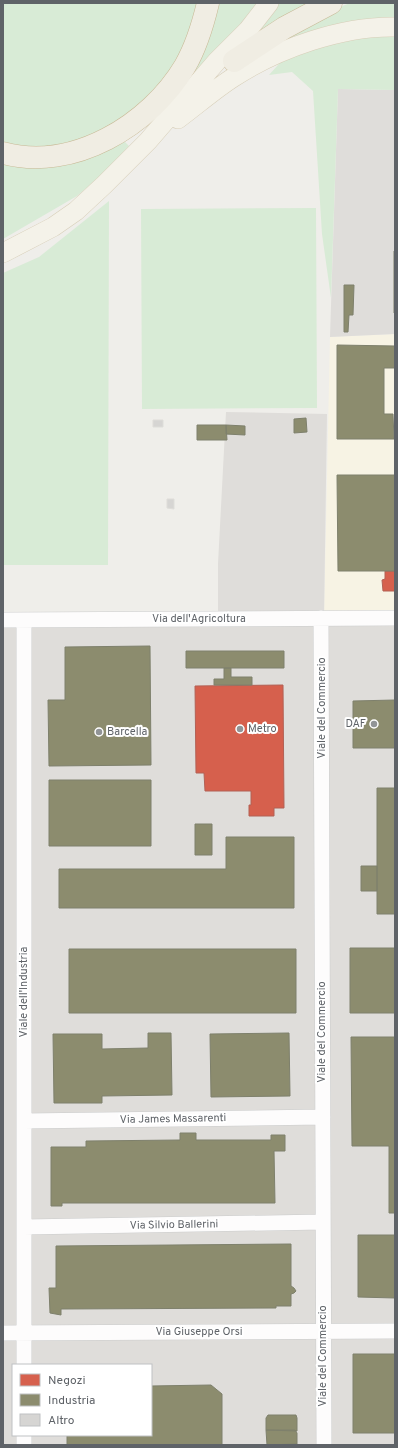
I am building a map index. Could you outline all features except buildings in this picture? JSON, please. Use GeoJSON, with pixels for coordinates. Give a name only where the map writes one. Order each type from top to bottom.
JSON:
{"type":"FeatureCollection","features":[{"type":"Feature","properties":{"kind":"highway"},"geometry":{"type":"LineString","coordinates":[[3,153],[31,157],[50,157],[83,150],[96,145],[123,130],[147,110],[169,88],[186,65],[200,32],[208,3]]}},
{"type":"Feature","properties":{"kind":"highway"},"geometry":{"type":"LineString","coordinates":[[234,62],[284,28],[331,3]]}},
{"type":"Feature","properties":{"kind":"main road"},"geometry":{"type":"LineString","coordinates":[[148,141],[217,61],[248,30],[269,3]]}},
{"type":"Feature","properties":{"kind":"main road"},"geometry":{"type":"LineString","coordinates":[[148,141],[234,77],[264,60],[303,43],[335,34],[373,28],[395,27]]}},
{"type":"Feature","properties":{"kind":"main road"},"geometry":{"type":"LineString","coordinates":[[3,253],[48,230],[76,211],[148,141],[234,62]]}},
{"type":"Feature","properties":{"kind":"street","name":"Viale del Commercio"},"geometry":{"type":"LineString","coordinates":[[322,618],[324,1445]]}},
{"type":"Feature","properties":{"kind":"street","name":"Via dell'Agricoltura"},"geometry":{"type":"LineString","coordinates":[[3,620],[395,618]]}},
{"type":"Feature","properties":{"kind":"street","name":"Viale dell'Industria"},"geometry":{"type":"LineString","coordinates":[[24,620],[24,1364]]}},
{"type":"Feature","properties":{"kind":"street","name":"Via James Massarenti"},"geometry":{"type":"LineString","coordinates":[[24,1121],[323,1117]]}},
{"type":"Feature","properties":{"kind":"street","name":"Via Silvio Ballerini"},"geometry":{"type":"LineString","coordinates":[[24,1227],[323,1222]]}},
{"type":"Feature","properties":{"kind":"street","name":"Via Giuseppe Orsi"},"geometry":{"type":"LineString","coordinates":[[3,1333],[395,1331]]}},
{"type":"Feature","properties":{"kind":"shaded area"},"geometry":{"type":"Polygon","coordinates":[[[338,89],[395,90],[395,334],[330,337],[338,89]]]}},
{"type":"Feature","properties":{"kind":"shaded area"},"geometry":{"type":"Polygon","coordinates":[[[395,334],[395,618],[324,618],[330,337],[395,334]]]}},
{"type":"Feature","properties":{"kind":"shaded area"},"geometry":{"type":"Polygon","coordinates":[[[226,412],[327,414],[324,618],[395,618],[395,1445],[3,1445],[3,619],[218,618],[218,564],[226,412]]]}},
{"type":"Feature","properties":{"kind":"green space"},"geometry":{"type":"Polygon","coordinates":[[[3,3],[203,3],[196,30],[154,97],[86,144],[3,149],[3,3]]]}},
{"type":"Feature","properties":{"kind":"green space"},"geometry":{"type":"Polygon","coordinates":[[[214,3],[261,3],[234,37],[171,94],[214,3]]]}},
{"type":"Feature","properties":{"kind":"green space"},"geometry":{"type":"Polygon","coordinates":[[[274,3],[312,3],[245,43],[274,3]]]}},
{"type":"Feature","properties":{"kind":"green space"},"geometry":{"type":"Polygon","coordinates":[[[350,3],[395,3],[395,23],[285,45],[281,38],[330,11],[350,3]]]}},
{"type":"Feature","properties":{"kind":"green space"},"geometry":{"type":"Polygon","coordinates":[[[395,32],[395,90],[338,89],[331,298],[322,234],[313,91],[292,72],[269,75],[286,56],[301,49],[395,32]]]}},
{"type":"Feature","properties":{"kind":"green space"},"geometry":{"type":"Polygon","coordinates":[[[120,137],[129,146],[103,174],[77,196],[3,239],[3,160],[120,137]]]}},
{"type":"Feature","properties":{"kind":"green space"},"geometry":{"type":"Polygon","coordinates":[[[109,201],[108,565],[3,565],[3,273],[39,257],[109,201]]]}},
{"type":"Feature","properties":{"kind":"green space"},"geometry":{"type":"Polygon","coordinates":[[[316,208],[317,408],[142,409],[141,209],[316,208]]]}},
{"type":"Feature","properties":{"kind":"place","name":"DAF"},"geometry":{"type":"Point","coordinates":[374,724]}},
{"type":"Feature","properties":{"kind":"place","name":"Metro"},"geometry":{"type":"Point","coordinates":[240,729]}},
{"type":"Feature","properties":{"kind":"place","name":"Barcella"},"geometry":{"type":"Point","coordinates":[99,732]}}]}
